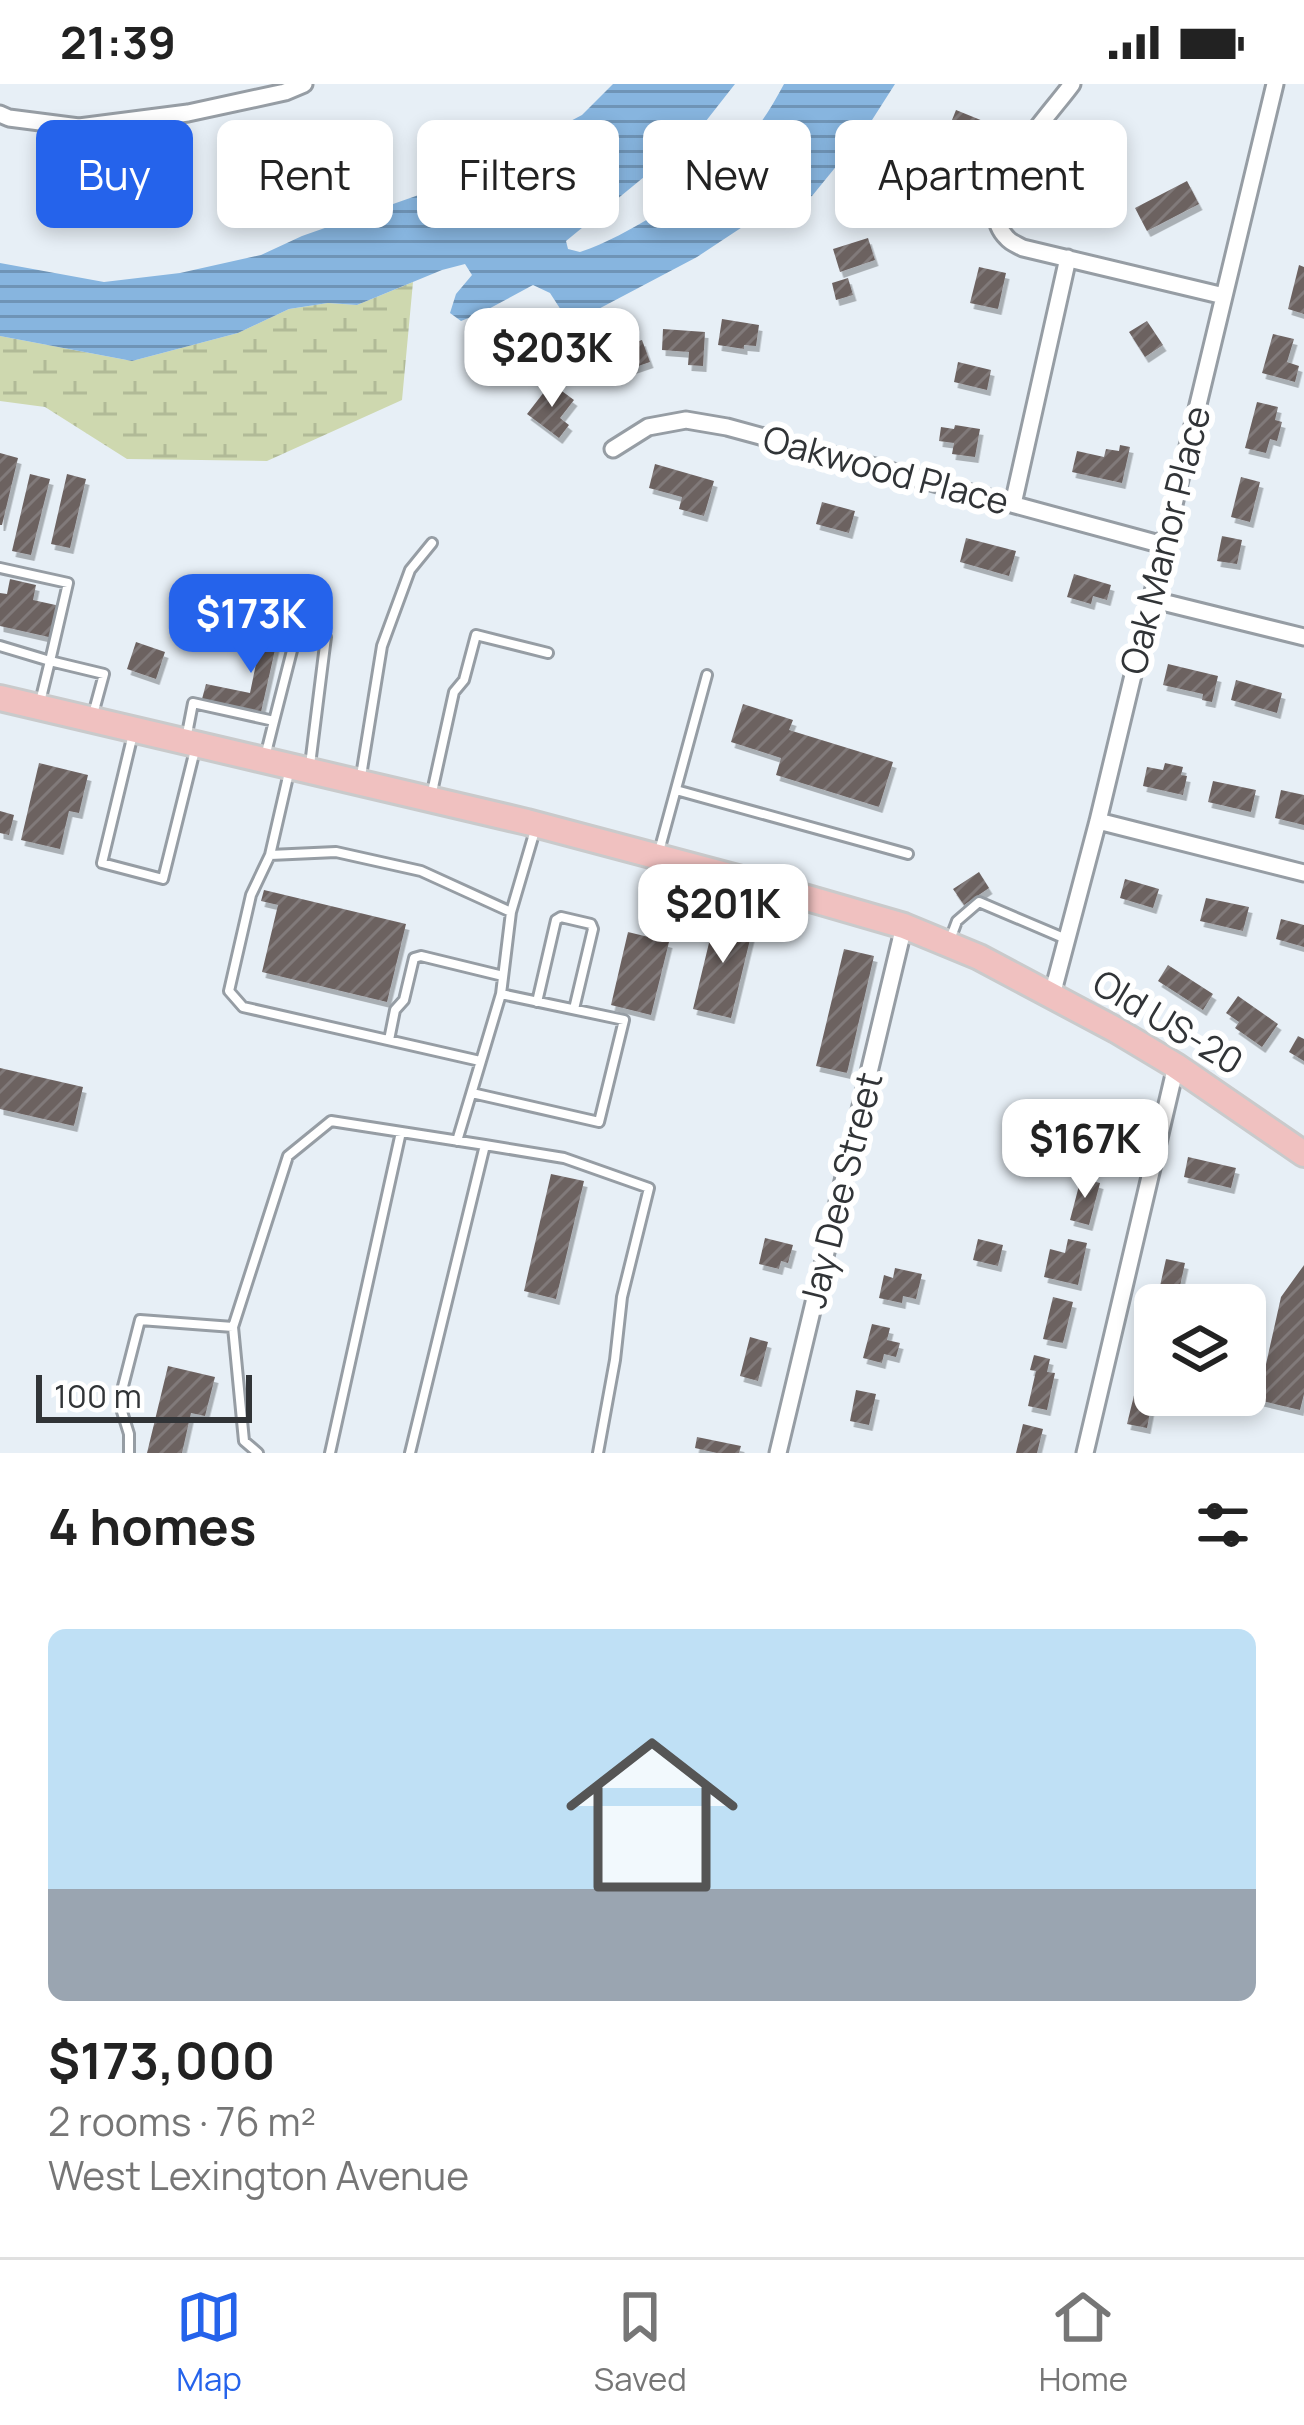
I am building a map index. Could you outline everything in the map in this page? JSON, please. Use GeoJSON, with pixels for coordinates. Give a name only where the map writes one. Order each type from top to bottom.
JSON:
{"type":"FeatureCollection","features":[{"type":"Feature","properties":{"kind":"main road","name":"Old US-20"},"geometry":{"type":"LineString","coordinates":[[0,698],[537,825],[904,926],[1052,995],[1176,1066],[1304,1154]]}},
{"type":"Feature","properties":{"kind":"street"},"geometry":{"type":"LineString","coordinates":[[0,114],[80,127],[188,112],[304,84]]}},
{"type":"Feature","properties":{"kind":"street"},"geometry":{"type":"LineString","coordinates":[[1072,84],[1006,173],[997,197],[996,220],[1006,238],[1023,248],[1224,296]]}},
{"type":"Feature","properties":{"kind":"street","name":"Oak Manor Place"},"geometry":{"type":"LineString","coordinates":[[1052,995],[1275,84]]}},
{"type":"Feature","properties":{"kind":"street"},"geometry":{"type":"LineString","coordinates":[[1013,504],[1068,258]]}},
{"type":"Feature","properties":{"kind":"street","name":"Oakwood Place"},"geometry":{"type":"LineString","coordinates":[[613,449],[648,427],[686,420],[727,427],[1163,545]]}},
{"type":"Feature","properties":{"kind":"street"},"geometry":{"type":"LineString","coordinates":[[1150,599],[1304,637]]}},
{"type":"Feature","properties":{"kind":"street"},"geometry":{"type":"LineString","coordinates":[[1098,821],[1304,873]]}},
{"type":"Feature","properties":{"kind":"street","name":"Jay Dee Street"},"geometry":{"type":"LineString","coordinates":[[778,1453],[904,926]]}},
{"type":"Feature","properties":{"kind":"street"},"geometry":{"type":"LineString","coordinates":[[1085,1453],[1176,1066]]}},
{"type":"Feature","properties":{"kind":"lane"},"geometry":{"type":"LineString","coordinates":[[359,783],[382,646],[410,570],[431,544]]}},
{"type":"Feature","properties":{"kind":"lane"},"geometry":{"type":"LineString","coordinates":[[0,568],[68,583],[39,707]]}},
{"type":"Feature","properties":{"kind":"lane"},"geometry":{"type":"LineString","coordinates":[[265,761],[297,631],[326,638],[300,769],[251,895],[229,991],[243,1007],[480,1061]]}},
{"type":"Feature","properties":{"kind":"lane"},"geometry":{"type":"LineString","coordinates":[[430,800],[454,692],[464,680],[476,635],[548,653]]}},
{"type":"Feature","properties":{"kind":"lane"},"geometry":{"type":"LineString","coordinates":[[0,646],[104,674],[92,720]]}},
{"type":"Feature","properties":{"kind":"lane"},"geometry":{"type":"LineString","coordinates":[[658,856],[707,675]]}},
{"type":"Feature","properties":{"kind":"lane"},"geometry":{"type":"LineString","coordinates":[[134,730],[102,863],[163,879],[191,743],[193,703],[274,721]]}},
{"type":"Feature","properties":{"kind":"lane"},"geometry":{"type":"LineString","coordinates":[[676,790],[908,854]]}},
{"type":"Feature","properties":{"kind":"lane"},"geometry":{"type":"LineString","coordinates":[[458,1141],[501,994],[511,911],[537,825]]}},
{"type":"Feature","properties":{"kind":"lane"},"geometry":{"type":"LineString","coordinates":[[270,855],[336,852],[421,871],[511,911]]}},
{"type":"Feature","properties":{"kind":"lane"},"geometry":{"type":"LineString","coordinates":[[948,944],[957,922],[979,902],[1067,940]]}},
{"type":"Feature","properties":{"kind":"lane"},"geometry":{"type":"LineString","coordinates":[[537,1001],[556,920],[561,917],[591,924],[593,929],[574,1009]]}},
{"type":"Feature","properties":{"kind":"lane"},"geometry":{"type":"LineString","coordinates":[[388,1040],[414,958],[502,976]]}},
{"type":"Feature","properties":{"kind":"lane"},"geometry":{"type":"LineString","coordinates":[[472,1093],[599,1122],[624,1020],[501,994]]}},
{"type":"Feature","properties":{"kind":"lane"},"geometry":{"type":"LineString","coordinates":[[258,1453],[244,1441],[233,1327],[288,1156],[331,1121],[565,1158],[649,1188],[622,1297],[598,1453]]}},
{"type":"Feature","properties":{"kind":"lane"},"geometry":{"type":"LineString","coordinates":[[330,1453],[401,1132]]}},
{"type":"Feature","properties":{"kind":"lane"},"geometry":{"type":"LineString","coordinates":[[410,1453],[485,1145]]}},
{"type":"Feature","properties":{"kind":"lane"},"geometry":{"type":"LineString","coordinates":[[129,1453],[129,1434],[119,1402],[140,1320],[233,1327]]}},
{"type":"Feature","properties":{"kind":"green space"},"geometry":{"type":"Polygon","coordinates":[[[413,282],[402,400],[267,461],[127,459],[45,407],[0,401],[0,336],[132,361],[238,333],[289,309],[328,303],[357,305],[413,282]]]}},
{"type":"Feature","properties":{"kind":"water"},"geometry":{"type":"Polygon","coordinates":[[[613,84],[735,84],[707,120],[643,120],[643,178],[619,198],[619,120],[572,120],[613,84]]]}},
{"type":"Feature","properties":{"kind":"water"},"geometry":{"type":"Polygon","coordinates":[[[784,84],[895,84],[872,120],[835,120],[835,168],[812,196],[811,120],[762,120],[784,84]]]}},
{"type":"Feature","properties":{"kind":"water"},"geometry":{"type":"Polygon","coordinates":[[[417,196],[417,228],[582,228],[566,241],[568,249],[580,252],[643,222],[643,228],[741,228],[697,257],[570,324],[550,293],[533,285],[461,321],[450,313],[456,294],[472,275],[465,264],[357,305],[328,303],[289,309],[238,333],[132,361],[0,336],[0,263],[104,282],[180,273],[261,255],[325,228],[393,228],[393,204],[417,196]]]}},
{"type":"Feature","properties":{"kind":"building"},"geometry":{"type":"Polygon","coordinates":[[[956,110],[981,120],[952,120],[956,110]]]}},
{"type":"Feature","properties":{"kind":"building"},"geometry":{"type":"Polygon","coordinates":[[[1187,181],[1199,204],[1147,231],[1135,208],[1187,181]]]}},
{"type":"Feature","properties":{"kind":"building"},"geometry":{"type":"Polygon","coordinates":[[[868,238],[875,260],[840,272],[833,249],[868,238]]]}},
{"type":"Feature","properties":{"kind":"building"},"geometry":{"type":"Polygon","coordinates":[[[1299,265],[1304,267],[1304,314],[1288,309],[1299,265]]]}},
{"type":"Feature","properties":{"kind":"building"},"geometry":{"type":"Polygon","coordinates":[[[979,267],[1006,273],[998,309],[970,303],[979,267]]]}},
{"type":"Feature","properties":{"kind":"building"},"geometry":{"type":"Polygon","coordinates":[[[848,278],[853,295],[836,300],[832,283],[848,278]]]}},
{"type":"Feature","properties":{"kind":"building"},"geometry":{"type":"Polygon","coordinates":[[[722,319],[759,325],[756,346],[718,345],[722,319]]]}},
{"type":"Feature","properties":{"kind":"building"},"geometry":{"type":"Polygon","coordinates":[[[1147,321],[1163,345],[1145,357],[1129,332],[1147,321]]]}},
{"type":"Feature","properties":{"kind":"building"},"geometry":{"type":"Polygon","coordinates":[[[663,329],[705,332],[703,366],[688,365],[689,352],[662,350],[663,329]]]}},
{"type":"Feature","properties":{"kind":"building"},"geometry":{"type":"Polygon","coordinates":[[[1273,334],[1294,339],[1287,362],[1299,366],[1295,382],[1262,373],[1273,334]]]}},
{"type":"Feature","properties":{"kind":"building"},"geometry":{"type":"Polygon","coordinates":[[[612,339],[616,349],[642,340],[650,362],[606,377],[595,345],[612,339]]]}},
{"type":"Feature","properties":{"kind":"building"},"geometry":{"type":"Polygon","coordinates":[[[958,362],[991,370],[987,390],[954,382],[958,362]]]}},
{"type":"Feature","properties":{"kind":"building"},"geometry":{"type":"Polygon","coordinates":[[[551,383],[574,400],[560,418],[569,425],[559,438],[527,414],[551,383]]]}},
{"type":"Feature","properties":{"kind":"building"},"geometry":{"type":"Polygon","coordinates":[[[1257,402],[1278,407],[1275,420],[1282,422],[1277,441],[1270,439],[1266,453],[1245,448],[1257,402]]]}},
{"type":"Feature","properties":{"kind":"building"},"geometry":{"type":"Polygon","coordinates":[[[955,425],[980,429],[975,457],[952,454],[954,443],[939,441],[941,427],[954,429],[955,425]]]}},
{"type":"Feature","properties":{"kind":"building"},"geometry":{"type":"Polygon","coordinates":[[[1120,445],[1130,447],[1122,483],[1072,472],[1077,451],[1104,457],[1106,449],[1119,451],[1120,445]]]}},
{"type":"Feature","properties":{"kind":"building"},"geometry":{"type":"Polygon","coordinates":[[[0,453],[18,458],[2,525],[0,525],[0,453]]]}},
{"type":"Feature","properties":{"kind":"building"},"geometry":{"type":"Polygon","coordinates":[[[655,464],[714,481],[704,516],[679,509],[682,497],[649,488],[655,464]]]}},
{"type":"Feature","properties":{"kind":"building"},"geometry":{"type":"Polygon","coordinates":[[[30,474],[50,479],[31,555],[12,551],[30,474]]]}},
{"type":"Feature","properties":{"kind":"building"},"geometry":{"type":"Polygon","coordinates":[[[67,474],[86,479],[70,548],[51,544],[67,474]]]}},
{"type":"Feature","properties":{"kind":"building"},"geometry":{"type":"Polygon","coordinates":[[[1241,477],[1260,482],[1250,522],[1231,517],[1241,477]]]}},
{"type":"Feature","properties":{"kind":"building"},"geometry":{"type":"Polygon","coordinates":[[[822,502],[855,511],[849,533],[816,524],[822,502]]]}},
{"type":"Feature","properties":{"kind":"building"},"geometry":{"type":"Polygon","coordinates":[[[1222,536],[1242,540],[1237,564],[1217,561],[1222,536]]]}},
{"type":"Feature","properties":{"kind":"building"},"geometry":{"type":"Polygon","coordinates":[[[966,538],[1016,551],[1009,576],[960,562],[966,538]]]}},
{"type":"Feature","properties":{"kind":"building"},"geometry":{"type":"Polygon","coordinates":[[[1074,574],[1111,585],[1107,600],[1093,596],[1091,604],[1067,597],[1074,574]]]}},
{"type":"Feature","properties":{"kind":"building"},"geometry":{"type":"Polygon","coordinates":[[[10,579],[36,585],[33,600],[60,606],[53,638],[0,626],[0,593],[7,594],[10,579]]]}},
{"type":"Feature","properties":{"kind":"building"},"geometry":{"type":"Polygon","coordinates":[[[265,620],[281,623],[261,712],[202,699],[206,684],[250,693],[265,620]]]}},
{"type":"Feature","properties":{"kind":"building"},"geometry":{"type":"Polygon","coordinates":[[[136,642],[165,652],[156,679],[127,669],[136,642]]]}},
{"type":"Feature","properties":{"kind":"building"},"geometry":{"type":"Polygon","coordinates":[[[1168,664],[1218,676],[1212,702],[1202,700],[1203,694],[1163,685],[1168,664]]]}},
{"type":"Feature","properties":{"kind":"building"},"geometry":{"type":"Polygon","coordinates":[[[1236,680],[1282,693],[1277,713],[1231,700],[1236,680]]]}},
{"type":"Feature","properties":{"kind":"building"},"geometry":{"type":"Polygon","coordinates":[[[743,704],[793,720],[789,730],[893,762],[879,807],[776,775],[781,758],[731,742],[743,704]]]}},
{"type":"Feature","properties":{"kind":"building"},"geometry":{"type":"Polygon","coordinates":[[[39,763],[88,775],[79,813],[69,811],[60,849],[21,840],[39,763]]]}},
{"type":"Feature","properties":{"kind":"building"},"geometry":{"type":"Polygon","coordinates":[[[1165,763],[1183,767],[1181,775],[1187,776],[1183,795],[1143,786],[1147,767],[1163,770],[1165,763]]]}},
{"type":"Feature","properties":{"kind":"building"},"geometry":{"type":"Polygon","coordinates":[[[1213,781],[1256,790],[1251,812],[1208,802],[1213,781]]]}},
{"type":"Feature","properties":{"kind":"building"},"geometry":{"type":"Polygon","coordinates":[[[1281,790],[1304,795],[1304,825],[1275,818],[1281,790]]]}},
{"type":"Feature","properties":{"kind":"building"},"geometry":{"type":"Polygon","coordinates":[[[0,811],[14,815],[9,835],[0,833],[0,811]]]}},
{"type":"Feature","properties":{"kind":"building"},"geometry":{"type":"Polygon","coordinates":[[[979,872],[989,888],[964,905],[953,889],[979,872]]]}},
{"type":"Feature","properties":{"kind":"building"},"geometry":{"type":"Polygon","coordinates":[[[1125,879],[1159,889],[1153,908],[1120,898],[1125,879]]]}},
{"type":"Feature","properties":{"kind":"building"},"geometry":{"type":"Polygon","coordinates":[[[264,890],[406,924],[387,1002],[262,972],[278,905],[261,901],[264,890]]]}},
{"type":"Feature","properties":{"kind":"building"},"geometry":{"type":"Polygon","coordinates":[[[1206,898],[1249,907],[1243,931],[1200,921],[1206,898]]]}},
{"type":"Feature","properties":{"kind":"building"},"geometry":{"type":"Polygon","coordinates":[[[716,914],[754,923],[731,1018],[693,1009],[716,914]]]}},
{"type":"Feature","properties":{"kind":"building"},"geometry":{"type":"Polygon","coordinates":[[[1281,919],[1304,925],[1304,947],[1276,939],[1281,919]]]}},
{"type":"Feature","properties":{"kind":"building"},"geometry":{"type":"Polygon","coordinates":[[[628,932],[669,942],[651,1015],[611,1005],[628,932]]]}},
{"type":"Feature","properties":{"kind":"building"},"geometry":{"type":"Polygon","coordinates":[[[844,949],[874,956],[847,1073],[816,1066],[844,949]]]}},
{"type":"Feature","properties":{"kind":"building"},"geometry":{"type":"Polygon","coordinates":[[[1168,965],[1213,994],[1203,1010],[1158,981],[1168,965]]]}},
{"type":"Feature","properties":{"kind":"building"},"geometry":{"type":"Polygon","coordinates":[[[1238,996],[1278,1024],[1262,1047],[1235,1028],[1239,1022],[1226,1013],[1238,996]]]}},
{"type":"Feature","properties":{"kind":"building"},"geometry":{"type":"Polygon","coordinates":[[[1298,1036],[1304,1039],[1304,1061],[1289,1052],[1298,1036]]]}},
{"type":"Feature","properties":{"kind":"building"},"geometry":{"type":"Polygon","coordinates":[[[0,1068],[83,1087],[74,1126],[0,1109],[0,1068]]]}},
{"type":"Feature","properties":{"kind":"building"},"geometry":{"type":"Polygon","coordinates":[[[1080,1105],[1136,1119],[1127,1158],[1108,1153],[1112,1137],[1075,1128],[1080,1105]]]}},
{"type":"Feature","properties":{"kind":"building"},"geometry":{"type":"Polygon","coordinates":[[[1188,1157],[1236,1168],[1231,1188],[1184,1177],[1188,1157]]]}},
{"type":"Feature","properties":{"kind":"building"},"geometry":{"type":"Polygon","coordinates":[[[551,1174],[584,1181],[556,1299],[524,1291],[551,1174]]]}},
{"type":"Feature","properties":{"kind":"building"},"geometry":{"type":"Polygon","coordinates":[[[1081,1178],[1100,1183],[1089,1225],[1070,1220],[1081,1178]]]}},
{"type":"Feature","properties":{"kind":"building"},"geometry":{"type":"Polygon","coordinates":[[[765,1238],[793,1245],[788,1263],[781,1261],[779,1269],[759,1264],[765,1238]]]}},
{"type":"Feature","properties":{"kind":"building"},"geometry":{"type":"Polygon","coordinates":[[[978,1239],[1003,1245],[998,1266],[973,1260],[978,1239]]]}},
{"type":"Feature","properties":{"kind":"building"},"geometry":{"type":"Polygon","coordinates":[[[1068,1239],[1087,1243],[1078,1285],[1044,1277],[1050,1249],[1065,1253],[1068,1239]]]}},
{"type":"Feature","properties":{"kind":"building"},"geometry":{"type":"Polygon","coordinates":[[[1166,1259],[1185,1263],[1180,1284],[1160,1284],[1166,1259]]]}},
{"type":"Feature","properties":{"kind":"building"},"geometry":{"type":"Polygon","coordinates":[[[1304,1265],[1300,1410],[1266,1402],[1266,1364],[1281,1297],[1304,1265]]]}},
{"type":"Feature","properties":{"kind":"building"},"geometry":{"type":"Polygon","coordinates":[[[895,1268],[922,1274],[916,1299],[903,1296],[902,1303],[879,1298],[884,1275],[893,1278],[895,1268]]]}},
{"type":"Feature","properties":{"kind":"building"},"geometry":{"type":"Polygon","coordinates":[[[1053,1297],[1073,1302],[1063,1343],[1043,1339],[1053,1297]]]}},
{"type":"Feature","properties":{"kind":"building"},"geometry":{"type":"Polygon","coordinates":[[[872,1324],[890,1328],[887,1340],[900,1343],[896,1357],[884,1354],[882,1363],[863,1358],[872,1324]]]}},
{"type":"Feature","properties":{"kind":"building"},"geometry":{"type":"Polygon","coordinates":[[[750,1337],[768,1342],[758,1381],[740,1376],[750,1337]]]}},
{"type":"Feature","properties":{"kind":"building"},"geometry":{"type":"Polygon","coordinates":[[[1034,1355],[1050,1359],[1047,1372],[1055,1373],[1047,1410],[1028,1406],[1036,1371],[1030,1370],[1034,1355]]]}},
{"type":"Feature","properties":{"kind":"building"},"geometry":{"type":"Polygon","coordinates":[[[168,1366],[215,1377],[205,1416],[191,1413],[182,1453],[147,1453],[168,1366]]]}},
{"type":"Feature","properties":{"kind":"building"},"geometry":{"type":"Polygon","coordinates":[[[856,1390],[876,1394],[869,1425],[850,1421],[856,1390]]]}},
{"type":"Feature","properties":{"kind":"building"},"geometry":{"type":"Polygon","coordinates":[[[1134,1395],[1134,1416],[1149,1416],[1147,1428],[1127,1424],[1134,1395]]]}},
{"type":"Feature","properties":{"kind":"building"},"geometry":{"type":"Polygon","coordinates":[[[1023,1424],[1043,1429],[1037,1453],[1016,1453],[1023,1424]]]}},
{"type":"Feature","properties":{"kind":"building"},"geometry":{"type":"Polygon","coordinates":[[[697,1437],[741,1446],[739,1453],[695,1448],[697,1437]]]}}]}
